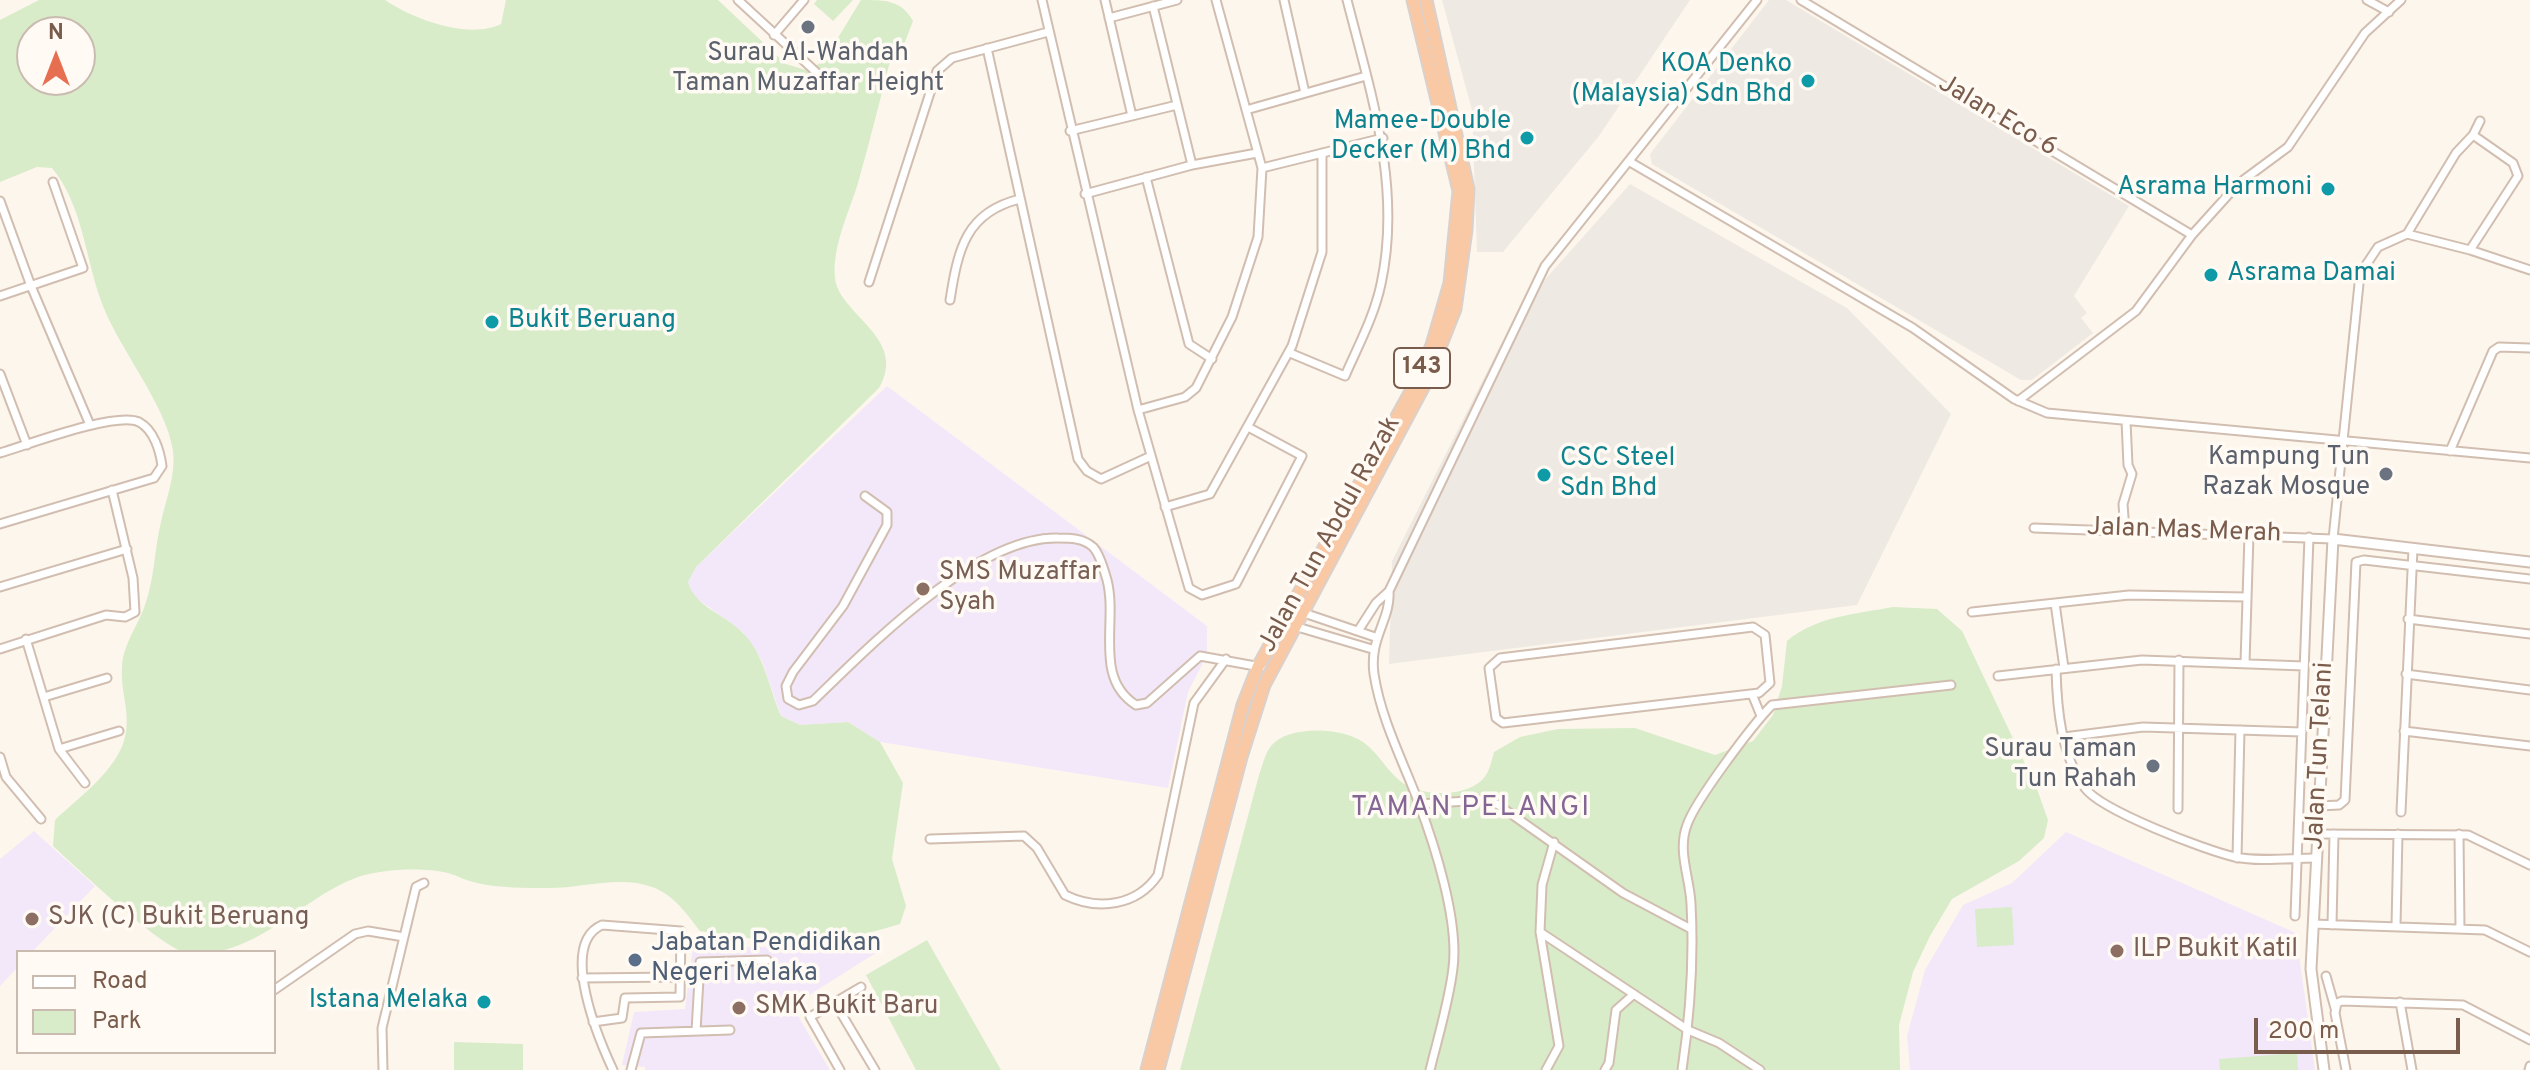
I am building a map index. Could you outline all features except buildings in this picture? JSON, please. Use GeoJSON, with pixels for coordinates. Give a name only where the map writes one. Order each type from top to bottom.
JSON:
{"type":"FeatureCollection","features":[{"type":"Feature","properties":{"kind":"highway","name":"Jalan Tun Abdul Razak"},"geometry":{"type":"LineString","coordinates":[[1158,1070],[1241,757],[1271,670],[1288,625],[1419,377],[1450,283],[1459,191],[1413,0]]}},
{"type":"Feature","properties":{"kind":"highway","name":"Jalan Tun Abdul Razak"},"geometry":{"type":"LineString","coordinates":[[1296,610],[1427,380],[1455,309],[1466,230],[1468,189],[1426,0]]}},
{"type":"Feature","properties":{"kind":"highway","name":"Jalan Tun Abdul Razak"},"geometry":{"type":"LineString","coordinates":[[1147,1070],[1243,705],[1258,667],[1288,625]]}},
{"type":"Feature","properties":{"kind":"street"},"geometry":{"type":"LineString","coordinates":[[738,0],[816,72]]}},
{"type":"Feature","properties":{"kind":"street"},"geometry":{"type":"LineString","coordinates":[[774,35],[804,0]]}},
{"type":"Feature","properties":{"kind":"street"},"geometry":{"type":"LineString","coordinates":[[1042,0],[1070,131],[1138,410],[1189,588],[1202,595],[1236,584],[1302,456],[1248,427]]}},
{"type":"Feature","properties":{"kind":"street"},"geometry":{"type":"LineString","coordinates":[[1105,0],[1132,116]]}},
{"type":"Feature","properties":{"kind":"street"},"geometry":{"type":"LineString","coordinates":[[1109,18],[1177,0]]}},
{"type":"Feature","properties":{"kind":"street"},"geometry":{"type":"LineString","coordinates":[[1138,410],[1185,397],[1196,388],[1212,359],[1256,249],[1262,168],[1216,0]]}},
{"type":"Feature","properties":{"kind":"street"},"geometry":{"type":"LineString","coordinates":[[1284,0],[1305,93]]}},
{"type":"Feature","properties":{"kind":"street"},"geometry":{"type":"LineString","coordinates":[[1290,353],[1345,376],[1369,324],[1381,285],[1388,218],[1383,138],[1347,0]]}},
{"type":"Feature","properties":{"kind":"street"},"geometry":{"type":"LineString","coordinates":[[1430,1070],[1453,967],[1453,937],[1448,906],[1419,804],[1379,700],[1372,649],[1389,591],[1545,266],[1572,228],[1630,162],[1757,0]]}},
{"type":"Feature","properties":{"kind":"street","name":"Jalan Eco 6"},"geometry":{"type":"LineString","coordinates":[[1801,0],[2192,235]]}},
{"type":"Feature","properties":{"kind":"street"},"geometry":{"type":"LineString","coordinates":[[2367,0],[2389,12]]}},
{"type":"Feature","properties":{"kind":"street"},"geometry":{"type":"LineString","coordinates":[[2018,401],[2136,311],[2192,235],[2238,184],[2288,147],[2365,33],[2401,0]]}},
{"type":"Feature","properties":{"kind":"street"},"geometry":{"type":"LineString","coordinates":[[1153,6],[1192,165]]}},
{"type":"Feature","properties":{"kind":"street"},"geometry":{"type":"LineString","coordinates":[[869,282],[937,71],[952,58],[1048,32]]}},
{"type":"Feature","properties":{"kind":"street"},"geometry":{"type":"LineString","coordinates":[[987,48],[1078,459],[1087,471],[1101,479],[1151,456]]}},
{"type":"Feature","properties":{"kind":"street"},"geometry":{"type":"LineString","coordinates":[[1246,110],[1366,76]]}},
{"type":"Feature","properties":{"kind":"street"},"geometry":{"type":"LineString","coordinates":[[1070,131],[1177,105]]}},
{"type":"Feature","properties":{"kind":"street"},"geometry":{"type":"LineString","coordinates":[[2480,121],[2436,183],[2407,234],[2530,270]]}},
{"type":"Feature","properties":{"kind":"street"},"geometry":{"type":"LineString","coordinates":[[2470,250],[2518,176],[2513,163],[2473,135]]}},
{"type":"Feature","properties":{"kind":"street"},"geometry":{"type":"LineString","coordinates":[[1262,168],[1383,138]]}},
{"type":"Feature","properties":{"kind":"street"},"geometry":{"type":"LineString","coordinates":[[1085,194],[1192,165],[1257,153]]}},
{"type":"Feature","properties":{"kind":"street"},"geometry":{"type":"LineString","coordinates":[[1165,507],[1210,494],[1290,353],[1322,252],[1322,153]]}},
{"type":"Feature","properties":{"kind":"street"},"geometry":{"type":"LineString","coordinates":[[1630,162],[1913,328],[2018,401],[2047,413],[2530,458]]}},
{"type":"Feature","properties":{"kind":"street"},"geometry":{"type":"LineString","coordinates":[[1146,177],[1189,344],[1212,359]]}},
{"type":"Feature","properties":{"kind":"street"},"geometry":{"type":"LineString","coordinates":[[0,296],[83,268],[53,182]]}},
{"type":"Feature","properties":{"kind":"street"},"geometry":{"type":"LineString","coordinates":[[950,300],[956,264],[977,218],[996,205],[1020,199]]}},
{"type":"Feature","properties":{"kind":"street"},"geometry":{"type":"LineString","coordinates":[[0,201],[31,286],[90,425]]}},
{"type":"Feature","properties":{"kind":"street","name":"Jalan Tun Telani"},"geometry":{"type":"LineString","coordinates":[[2324,1070],[2311,982],[2333,539],[2360,274],[2378,247],[2407,234]]}},
{"type":"Feature","properties":{"kind":"street"},"geometry":{"type":"LineString","coordinates":[[2450,451],[2493,351],[2499,347],[2530,348]]}},
{"type":"Feature","properties":{"kind":"street"},"geometry":{"type":"LineString","coordinates":[[0,374],[27,445]]}},
{"type":"Feature","properties":{"kind":"street"},"geometry":{"type":"LineString","coordinates":[[0,453],[90,425],[133,420],[145,426],[158,449],[162,466],[159,474],[0,524]]}},
{"type":"Feature","properties":{"kind":"street"},"geometry":{"type":"LineString","coordinates":[[2125,531],[2123,504],[2132,474],[2128,465],[2126,421]]}},
{"type":"Feature","properties":{"kind":"street"},"geometry":{"type":"LineString","coordinates":[[0,649],[106,615],[132,617],[136,599],[112,490]]}},
{"type":"Feature","properties":{"kind":"street"},"geometry":{"type":"LineString","coordinates":[[865,496],[887,512],[887,525],[843,606],[793,672],[786,686],[788,699],[799,705],[813,701],[895,623],[944,584],[1005,551],[1046,537],[1076,538],[1093,547],[1101,561],[1108,584],[1111,672],[1122,697],[1136,705],[1147,703],[1194,658],[1207,655],[1271,670]]}},
{"type":"Feature","properties":{"kind":"street","name":"Jalan Mas Merah"},"geometry":{"type":"LineString","coordinates":[[2034,528],[2333,539]]}},
{"type":"Feature","properties":{"kind":"street"},"geometry":{"type":"LineString","coordinates":[[2245,663],[2249,535]]}},
{"type":"Feature","properties":{"kind":"street"},"geometry":{"type":"LineString","coordinates":[[2295,916],[2309,537]]}},
{"type":"Feature","properties":{"kind":"street"},"geometry":{"type":"LineString","coordinates":[[2333,539],[2530,562]]}},
{"type":"Feature","properties":{"kind":"street"},"geometry":{"type":"LineString","coordinates":[[0,587],[127,549]]}},
{"type":"Feature","properties":{"kind":"street"},"geometry":{"type":"LineString","coordinates":[[2401,812],[2413,549]]}},
{"type":"Feature","properties":{"kind":"street"},"geometry":{"type":"LineString","coordinates":[[2319,806],[2339,805],[2345,800],[2354,565],[2364,560],[2530,579]]}},
{"type":"Feature","properties":{"kind":"street"},"geometry":{"type":"LineString","coordinates":[[1358,631],[1376,603],[1389,591]]}},
{"type":"Feature","properties":{"kind":"street"},"geometry":{"type":"LineString","coordinates":[[1972,612],[2129,595],[2247,597]]}},
{"type":"Feature","properties":{"kind":"street"},"geometry":{"type":"LineString","coordinates":[[2055,603],[2064,737],[2078,777],[2095,799],[2200,846],[2237,858],[2316,858]]}},
{"type":"Feature","properties":{"kind":"street"},"geometry":{"type":"LineString","coordinates":[[1296,610],[1375,637]]}},
{"type":"Feature","properties":{"kind":"street"},"geometry":{"type":"LineString","coordinates":[[2408,619],[2530,634]]}},
{"type":"Feature","properties":{"kind":"street"},"geometry":{"type":"LineString","coordinates":[[1288,625],[1372,649]]}},
{"type":"Feature","properties":{"kind":"street"},"geometry":{"type":"LineString","coordinates":[[1753,627],[1765,635],[1768,667],[1768,688],[1755,693],[1503,723],[1496,718],[1489,668],[1500,658],[1753,627]]}},
{"type":"Feature","properties":{"kind":"street"},"geometry":{"type":"LineString","coordinates":[[26,639],[59,749],[85,783]]}},
{"type":"Feature","properties":{"kind":"street"},"geometry":{"type":"LineString","coordinates":[[930,839],[1024,836],[1037,848],[1065,895],[1102,904],[1130,900],[1158,875],[1194,703],[1226,659]]}},
{"type":"Feature","properties":{"kind":"street"},"geometry":{"type":"LineString","coordinates":[[1998,676],[2179,660],[2304,666]]}},
{"type":"Feature","properties":{"kind":"street"},"geometry":{"type":"LineString","coordinates":[[2178,809],[2179,660]]}},
{"type":"Feature","properties":{"kind":"street"},"geometry":{"type":"LineString","coordinates":[[2406,674],[2530,690]]}},
{"type":"Feature","properties":{"kind":"street"},"geometry":{"type":"LineString","coordinates":[[44,697],[107,678]]}},
{"type":"Feature","properties":{"kind":"street"},"geometry":{"type":"LineString","coordinates":[[1682,1070],[1688,1030],[1691,929],[1684,858],[1686,826],[1761,716],[1778,702],[1951,685]]}},
{"type":"Feature","properties":{"kind":"street"},"geometry":{"type":"LineString","coordinates":[[1755,693],[1768,709]]}},
{"type":"Feature","properties":{"kind":"street"},"geometry":{"type":"LineString","coordinates":[[1755,693],[1761,716]]}},
{"type":"Feature","properties":{"kind":"street"},"geometry":{"type":"LineString","coordinates":[[2064,737],[2143,727],[2302,732]]}},
{"type":"Feature","properties":{"kind":"street"},"geometry":{"type":"LineString","coordinates":[[2237,858],[2240,730]]}},
{"type":"Feature","properties":{"kind":"street"},"geometry":{"type":"LineString","coordinates":[[59,749],[119,731]]}},
{"type":"Feature","properties":{"kind":"street"},"geometry":{"type":"LineString","coordinates":[[2404,731],[2530,746]]}},
{"type":"Feature","properties":{"kind":"street"},"geometry":{"type":"LineString","coordinates":[[0,757],[6,777],[41,819]]}},
{"type":"Feature","properties":{"kind":"street"},"geometry":{"type":"LineString","coordinates":[[1419,804],[1483,800],[1497,804],[1623,893],[1691,929]]}},
{"type":"Feature","properties":{"kind":"street"},"geometry":{"type":"LineString","coordinates":[[2317,834],[2459,834],[2474,837],[2530,865]]}},
{"type":"Feature","properties":{"kind":"street"},"geometry":{"type":"LineString","coordinates":[[2332,925],[2334,834]]}},
{"type":"Feature","properties":{"kind":"street"},"geometry":{"type":"LineString","coordinates":[[2396,926],[2398,834]]}},
{"type":"Feature","properties":{"kind":"street"},"geometry":{"type":"LineString","coordinates":[[2459,834],[2460,929]]}},
{"type":"Feature","properties":{"kind":"street"},"geometry":{"type":"LineString","coordinates":[[1546,1070],[1559,1046],[1540,932],[1542,885],[1554,842]]}},
{"type":"Feature","properties":{"kind":"street"},"geometry":{"type":"LineString","coordinates":[[383,1070],[382,1028],[416,887],[424,883]]}},
{"type":"Feature","properties":{"kind":"street"},"geometry":{"type":"LineString","coordinates":[[2313,924],[2485,930],[2530,952]]}},
{"type":"Feature","properties":{"kind":"street"},"geometry":{"type":"LineString","coordinates":[[593,1022],[622,1018],[625,998],[680,997],[681,931],[602,925],[592,930],[585,943],[582,978],[593,1022],[613,1070]]}},
{"type":"Feature","properties":{"kind":"street"},"geometry":{"type":"LineString","coordinates":[[276,989],[355,934],[368,931],[404,937]]}},
{"type":"Feature","properties":{"kind":"street"},"geometry":{"type":"LineString","coordinates":[[1540,932],[1688,1030],[1719,1043],[1760,1070]]}},
{"type":"Feature","properties":{"kind":"street"},"geometry":{"type":"LineString","coordinates":[[696,1031],[700,962],[767,960]]}},
{"type":"Feature","properties":{"kind":"street"},"geometry":{"type":"LineString","coordinates":[[2326,976],[2346,1070]]}},
{"type":"Feature","properties":{"kind":"street"},"geometry":{"type":"LineString","coordinates":[[582,978],[680,977]]}},
{"type":"Feature","properties":{"kind":"street"},"geometry":{"type":"LineString","coordinates":[[840,1070],[810,1017],[861,987]]}},
{"type":"Feature","properties":{"kind":"street"},"geometry":{"type":"LineString","coordinates":[[1605,1070],[1609,1063],[1616,1010],[1634,994]]}},
{"type":"Feature","properties":{"kind":"street"},"geometry":{"type":"LineString","coordinates":[[2335,1008],[2342,1001],[2463,1005],[2530,1040]]}},
{"type":"Feature","properties":{"kind":"street"},"geometry":{"type":"LineString","coordinates":[[2400,1002],[2412,1070]]}},
{"type":"Feature","properties":{"kind":"street"},"geometry":{"type":"LineString","coordinates":[[835,1003],[875,1070]]}},
{"type":"Feature","properties":{"kind":"street"},"geometry":{"type":"LineString","coordinates":[[631,1070],[641,1033],[730,1030]]}},
{"type":"Feature","properties":{"kind":"shaded area"},"geometry":{"type":"Polygon","coordinates":[[[1442,0],[1690,0],[1599,136],[1503,252],[1477,252],[1472,110],[1442,0]]]}},
{"type":"Feature","properties":{"kind":"shaded area"},"geometry":{"type":"Polygon","coordinates":[[[1769,0],[1786,0],[2129,206],[2074,296],[2087,313],[2081,318],[2093,333],[2032,380],[2021,380],[1652,164],[1650,154],[1769,0]]]}},
{"type":"Feature","properties":{"kind":"shaded area"},"geometry":{"type":"Polygon","coordinates":[[[1630,184],[1847,308],[1951,414],[1857,605],[1389,664],[1392,561],[1518,310],[1630,184]]]}},
{"type":"Feature","properties":{"kind":"shaded area","name":"SMS Muzaffar Syah"},"geometry":{"type":"Polygon","coordinates":[[[887,386],[1207,626],[1207,655],[1188,692],[1168,788],[880,742],[848,722],[800,725],[781,716],[762,661],[743,632],[692,595],[688,582],[696,567],[887,386]]]}},
{"type":"Feature","properties":{"kind":"shaded area","name":"SJK (C) Bukit Beruang"},"geometry":{"type":"Polygon","coordinates":[[[34,831],[95,886],[34,950],[16,950],[16,969],[0,986],[0,859],[34,831]]]}},
{"type":"Feature","properties":{"kind":"shaded area","name":"ILP Bukit Katil"},"geometry":{"type":"Polygon","coordinates":[[[2066,832],[2296,933],[2315,1070],[1910,1070],[1907,1036],[1925,970],[1963,905],[2012,883],[2066,832]]]}},
{"type":"Feature","properties":{"kind":"shaded area","name":"SMK Bukit Baru"},"geometry":{"type":"Polygon","coordinates":[[[693,946],[882,949],[792,1006],[830,1070],[645,1070],[645,1067],[622,1065],[634,1012],[685,1009],[693,946]]]}},
{"type":"Feature","properties":{"kind":"green space"},"geometry":{"type":"Polygon","coordinates":[[[39,0],[385,0],[426,20],[473,30],[501,24],[506,0],[718,0],[786,64],[809,71],[825,59],[861,0],[885,1],[903,9],[913,21],[905,42],[889,65],[835,266],[839,291],[879,341],[885,355],[886,370],[879,388],[696,567],[688,582],[697,598],[750,640],[761,660],[781,716],[800,725],[848,722],[880,742],[903,783],[892,859],[906,906],[900,924],[824,940],[753,939],[700,931],[673,900],[660,890],[640,884],[494,886],[438,871],[403,870],[358,877],[316,899],[253,939],[232,948],[180,950],[157,937],[99,888],[53,846],[55,820],[111,766],[123,744],[127,714],[123,659],[148,595],[174,460],[169,433],[161,414],[107,316],[70,197],[52,168],[37,167],[0,182],[0,20],[39,0]]]}},
{"type":"Feature","properties":{"kind":"green space"},"geometry":{"type":"Polygon","coordinates":[[[817,0],[853,0],[833,21],[814,4],[817,0]]]}},
{"type":"Feature","properties":{"kind":"green space"},"geometry":{"type":"Polygon","coordinates":[[[1893,607],[1937,609],[1962,631],[2037,789],[2048,820],[2044,838],[2019,861],[1952,899],[1930,936],[1913,972],[1899,1025],[1900,1070],[1180,1070],[1259,775],[1265,756],[1279,739],[1316,730],[1354,737],[1369,747],[1406,785],[1437,793],[1471,788],[1486,775],[1494,752],[1520,737],[1558,729],[1635,728],[1715,755],[1753,741],[1773,715],[1782,686],[1787,641],[1824,621],[1893,607]]]}},
{"type":"Feature","properties":{"kind":"green space"},"geometry":{"type":"Polygon","coordinates":[[[2012,907],[2014,945],[1977,947],[1975,909],[2012,907]]]}},
{"type":"Feature","properties":{"kind":"green space"},"geometry":{"type":"Polygon","coordinates":[[[927,940],[1001,1070],[916,1070],[866,975],[927,940]]]}},
{"type":"Feature","properties":{"kind":"green space"},"geometry":{"type":"Polygon","coordinates":[[[454,1042],[523,1044],[523,1070],[454,1070],[454,1042]]]}},
{"type":"Feature","properties":{"kind":"green space"},"geometry":{"type":"Polygon","coordinates":[[[2297,1053],[2298,1070],[2220,1070],[2219,1059],[2297,1053]]]}},
{"type":"Feature","properties":{"kind":"place","name":"Surau Al-Wahdah Taman Muzaffar Height"},"geometry":{"type":"Point","coordinates":[808,27]}},
{"type":"Feature","properties":{"kind":"place","name":"KOA Denko (Malaysia) Sdn Bhd"},"geometry":{"type":"Point","coordinates":[1808,81]}},
{"type":"Feature","properties":{"kind":"place","name":"Mamee-Double Decker (M) Bhd"},"geometry":{"type":"Point","coordinates":[1527,138]}},
{"type":"Feature","properties":{"kind":"place","name":"Asrama Harmoni"},"geometry":{"type":"Point","coordinates":[2328,189]}},
{"type":"Feature","properties":{"kind":"place","name":"Asrama Damai"},"geometry":{"type":"Point","coordinates":[2211,275]}},
{"type":"Feature","properties":{"kind":"place","name":"Bukit Beruang"},"geometry":{"type":"Point","coordinates":[492,322]}},
{"type":"Feature","properties":{"kind":"place","name":"Kampung Tun Razak Mosque"},"geometry":{"type":"Point","coordinates":[2386,474]}},
{"type":"Feature","properties":{"kind":"place","name":"CSC Steel Sdn Bhd"},"geometry":{"type":"Point","coordinates":[1544,475]}},
{"type":"Feature","properties":{"kind":"place","name":"SMS Muzaffar Syah"},"geometry":{"type":"Point","coordinates":[923,589]}},
{"type":"Feature","properties":{"kind":"place","name":"Surau Taman Tun Rahah"},"geometry":{"type":"Point","coordinates":[2153,766]}},
{"type":"Feature","properties":{"kind":"place","name":"SJK (C) Bukit Beruang"},"geometry":{"type":"Point","coordinates":[32,919]}},
{"type":"Feature","properties":{"kind":"place","name":"ILP Bukit Katil"},"geometry":{"type":"Point","coordinates":[2117,951]}},
{"type":"Feature","properties":{"kind":"place","name":"Jabatan Pendidikan Negeri Melaka"},"geometry":{"type":"Point","coordinates":[635,960]}},
{"type":"Feature","properties":{"kind":"place","name":"Istana Melaka"},"geometry":{"type":"Point","coordinates":[484,1002]}},
{"type":"Feature","properties":{"kind":"place","name":"SMK Bukit Baru"},"geometry":{"type":"Point","coordinates":[739,1008]}},
{"type":"Feature","properties":{"kind":"district","name":"TAMAN PELANGI"},"geometry":{"type":"Point","coordinates":[1471,809]}}]}
